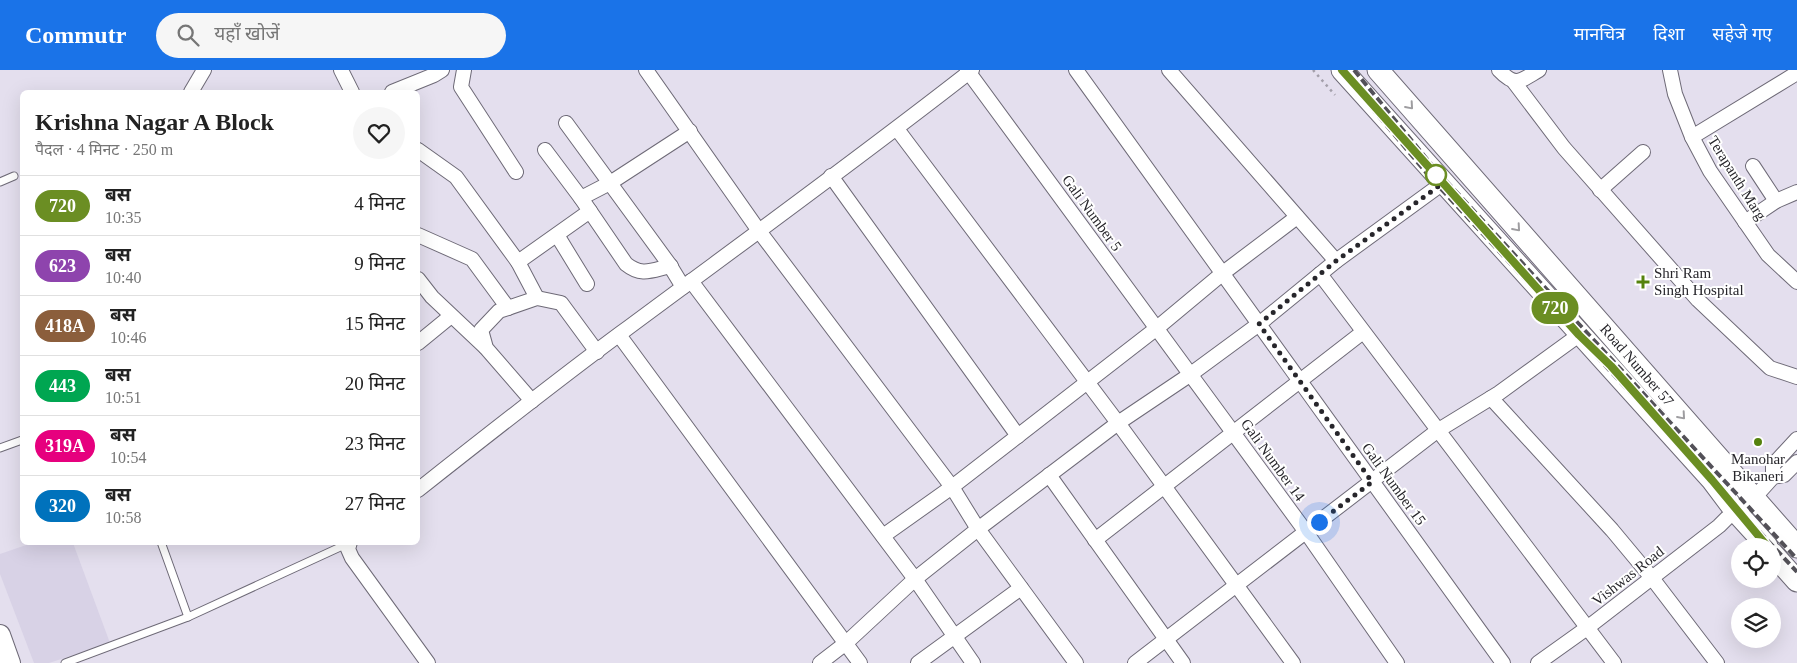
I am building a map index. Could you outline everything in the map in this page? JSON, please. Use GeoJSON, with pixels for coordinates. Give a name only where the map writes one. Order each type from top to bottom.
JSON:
{"type":"FeatureCollection","features":[{"type":"Feature","properties":{"kind":"main road","name":"Road Number 57"},"geometry":{"type":"LineString","coordinates":[[1342,70],[1579,335],[1611,366],[1706,473],[1736,512],[1760,538]]}},
{"type":"Feature","properties":{"kind":"main road","name":"Road Number 57"},"geometry":{"type":"LineString","coordinates":[[1378,70],[1797,547]]}},
{"type":"Feature","properties":{"kind":"main road"},"geometry":{"type":"LineString","coordinates":[[1781,563],[1797,581]]}},
{"type":"Feature","properties":{"kind":"street"},"geometry":{"type":"LineString","coordinates":[[192,90],[204,70]]}},
{"type":"Feature","properties":{"kind":"street"},"geometry":{"type":"LineString","coordinates":[[341,70],[351,90]]}},
{"type":"Feature","properties":{"kind":"street"},"geometry":{"type":"LineString","coordinates":[[397,90],[434,76],[442,70]]}},
{"type":"Feature","properties":{"kind":"street"},"geometry":{"type":"LineString","coordinates":[[464,70],[461,87],[516,172]]}},
{"type":"Feature","properties":{"kind":"street"},"geometry":{"type":"LineString","coordinates":[[646,70],[759,231],[952,487],[978,529],[1076,663]]}},
{"type":"Feature","properties":{"kind":"street","name":"Gali Number 15"},"geometry":{"type":"LineString","coordinates":[[1076,70],[1503,663]]}},
{"type":"Feature","properties":{"kind":"street"},"geometry":{"type":"LineString","coordinates":[[1168,70],[1336,261]]}},
{"type":"Feature","properties":{"kind":"street"},"geometry":{"type":"LineString","coordinates":[[1499,70],[1514,82],[1564,148],[1698,300],[1770,368],[1797,377]]}},
{"type":"Feature","properties":{"kind":"street"},"geometry":{"type":"LineString","coordinates":[[1514,82],[1540,70]]}},
{"type":"Feature","properties":{"kind":"street"},"geometry":{"type":"LineString","coordinates":[[1670,70],[1676,94],[1692,137]]}},
{"type":"Feature","properties":{"kind":"street"},"geometry":{"type":"LineString","coordinates":[[420,488],[619,335],[831,176],[897,129],[969,71]]}},
{"type":"Feature","properties":{"kind":"street","name":"Gali Number 5"},"geometry":{"type":"LineString","coordinates":[[969,71],[1191,374]]}},
{"type":"Feature","properties":{"kind":"street","name":"Terapanth Marg"},"geometry":{"type":"LineString","coordinates":[[1797,73],[1692,137],[1710,170],[1768,255],[1797,282]]}},
{"type":"Feature","properties":{"kind":"street"},"geometry":{"type":"LineString","coordinates":[[566,123],[670,266],[687,284],[883,536],[973,663]]}},
{"type":"Feature","properties":{"kind":"street"},"geometry":{"type":"LineString","coordinates":[[897,129],[1088,382],[1293,663]]}},
{"type":"Feature","properties":{"kind":"street"},"geometry":{"type":"LineString","coordinates":[[582,198],[610,183],[690,131]]}},
{"type":"Feature","properties":{"kind":"street"},"geometry":{"type":"LineString","coordinates":[[544,150],[582,198],[626,264],[635,271],[643,272],[670,266]]}},
{"type":"Feature","properties":{"kind":"street"},"geometry":{"type":"LineString","coordinates":[[420,151],[456,177],[518,262],[537,298]]}},
{"type":"Feature","properties":{"kind":"street"},"geometry":{"type":"LineString","coordinates":[[1600,190],[1643,152]]}},
{"type":"Feature","properties":{"kind":"street"},"geometry":{"type":"LineString","coordinates":[[1753,166],[1776,201]]}},
{"type":"Feature","properties":{"kind":"street"},"geometry":{"type":"LineString","coordinates":[[831,176],[1018,436]]}},
{"type":"Feature","properties":{"kind":"street"},"geometry":{"type":"LineString","coordinates":[[820,663],[846,643],[915,579],[978,529],[1118,423],[1191,374],[1259,324],[1336,261],[1443,183]]}},
{"type":"Feature","properties":{"kind":"street"},"geometry":{"type":"LineString","coordinates":[[1745,222],[1776,201],[1797,192]]}},
{"type":"Feature","properties":{"kind":"street"},"geometry":{"type":"LineString","coordinates":[[518,262],[590,211]]}},
{"type":"Feature","properties":{"kind":"street"},"geometry":{"type":"LineString","coordinates":[[883,536],[952,487],[1157,328],[1223,273],[1297,217]]}},
{"type":"Feature","properties":{"kind":"street"},"geometry":{"type":"LineString","coordinates":[[556,235],[587,284]]}},
{"type":"Feature","properties":{"kind":"street"},"geometry":{"type":"LineString","coordinates":[[420,236],[472,259],[508,308]]}},
{"type":"Feature","properties":{"kind":"street"},"geometry":{"type":"LineString","coordinates":[[1320,274],[1614,663]]}},
{"type":"Feature","properties":{"kind":"street"},"geometry":{"type":"LineString","coordinates":[[420,282],[432,297],[486,348],[532,401]]}},
{"type":"Feature","properties":{"kind":"street"},"geometry":{"type":"LineString","coordinates":[[486,348],[481,330],[499,312],[537,298],[561,303],[597,352]]}},
{"type":"Feature","properties":{"kind":"street"},"geometry":{"type":"LineString","coordinates":[[420,341],[451,316]]}},
{"type":"Feature","properties":{"kind":"street"},"geometry":{"type":"LineString","coordinates":[[1095,540],[1363,332]]}},
{"type":"Feature","properties":{"kind":"street"},"geometry":{"type":"LineString","coordinates":[[619,335],[860,663]]}},
{"type":"Feature","properties":{"kind":"street"},"geometry":{"type":"LineString","coordinates":[[1135,663],[1438,431],[1495,396],[1579,335]]}},
{"type":"Feature","properties":{"kind":"street","name":"Gali Number 14"},"geometry":{"type":"LineString","coordinates":[[1191,374],[1306,532],[1397,663]]}},
{"type":"Feature","properties":{"kind":"street"},"geometry":{"type":"LineString","coordinates":[[1495,396],[1652,578],[1717,663]]}},
{"type":"Feature","properties":{"kind":"street"},"geometry":{"type":"LineString","coordinates":[[1797,439],[1773,465],[1773,477],[1784,475],[1797,462]]}},
{"type":"Feature","properties":{"kind":"street"},"geometry":{"type":"LineString","coordinates":[[1049,475],[1183,663]]}},
{"type":"Feature","properties":{"kind":"street","name":"Vishwas Road"},"geometry":{"type":"LineString","coordinates":[[1538,663],[1587,628],[1719,526],[1754,498],[1773,477]]}},
{"type":"Feature","properties":{"kind":"street"},"geometry":{"type":"LineString","coordinates":[[349,545],[348,549],[352,558],[428,663]]}},
{"type":"Feature","properties":{"kind":"street"},"geometry":{"type":"LineString","coordinates":[[918,663],[1021,588]]}},
{"type":"Feature","properties":{"kind":"street"},"geometry":{"type":"LineString","coordinates":[[0,635],[10,663]]}},
{"type":"Feature","properties":{"kind":"lane"},"geometry":{"type":"LineString","coordinates":[[0,182],[14,176]]}},
{"type":"Feature","properties":{"kind":"lane"},"geometry":{"type":"LineString","coordinates":[[0,448],[20,441]]}},
{"type":"Feature","properties":{"kind":"lane"},"geometry":{"type":"LineString","coordinates":[[162,545],[188,617]]}},
{"type":"Feature","properties":{"kind":"lane"},"geometry":{"type":"LineString","coordinates":[[65,663],[188,617],[344,545]]}},
{"type":"Feature","properties":{"kind":"path"},"geometry":{"type":"LineString","coordinates":[[1313,70],[1335,95]]}},
{"type":"Feature","properties":{"kind":"shaded area"},"geometry":{"type":"Polygon","coordinates":[[[26,545],[74,545],[110,643],[49,663],[34,663],[0,574],[0,554],[26,545]]]}},
{"type":"Feature","properties":{"kind":"railway"},"geometry":{"type":"LineString","coordinates":[[1340,70],[1429,176],[1797,572]]}},
{"type":"Feature","properties":{"kind":"railway"},"geometry":{"type":"LineString","coordinates":[[1354,70],[1435,169],[1797,559]]}},
{"type":"Feature","properties":{"kind":"bus line","name":"720"},"geometry":{"type":"LineString","coordinates":[[1342,70],[1579,335],[1611,366],[1700,466],[1736,512],[1760,538]]}},
{"type":"Feature","properties":{"kind":"place","name":"Shri Ram Singh Hospital"},"geometry":{"type":"Point","coordinates":[1643,282]}},
{"type":"Feature","properties":{"kind":"place","name":"Manohar Bikaneri"},"geometry":{"type":"Point","coordinates":[1758,442]}},
{"type":"Feature","properties":{"kind":"route"},"geometry":{"type":"LineString","coordinates":[[1319,522],[1372,482],[1259,324],[1336,261],[1443,183],[1436,175]]}}]}
